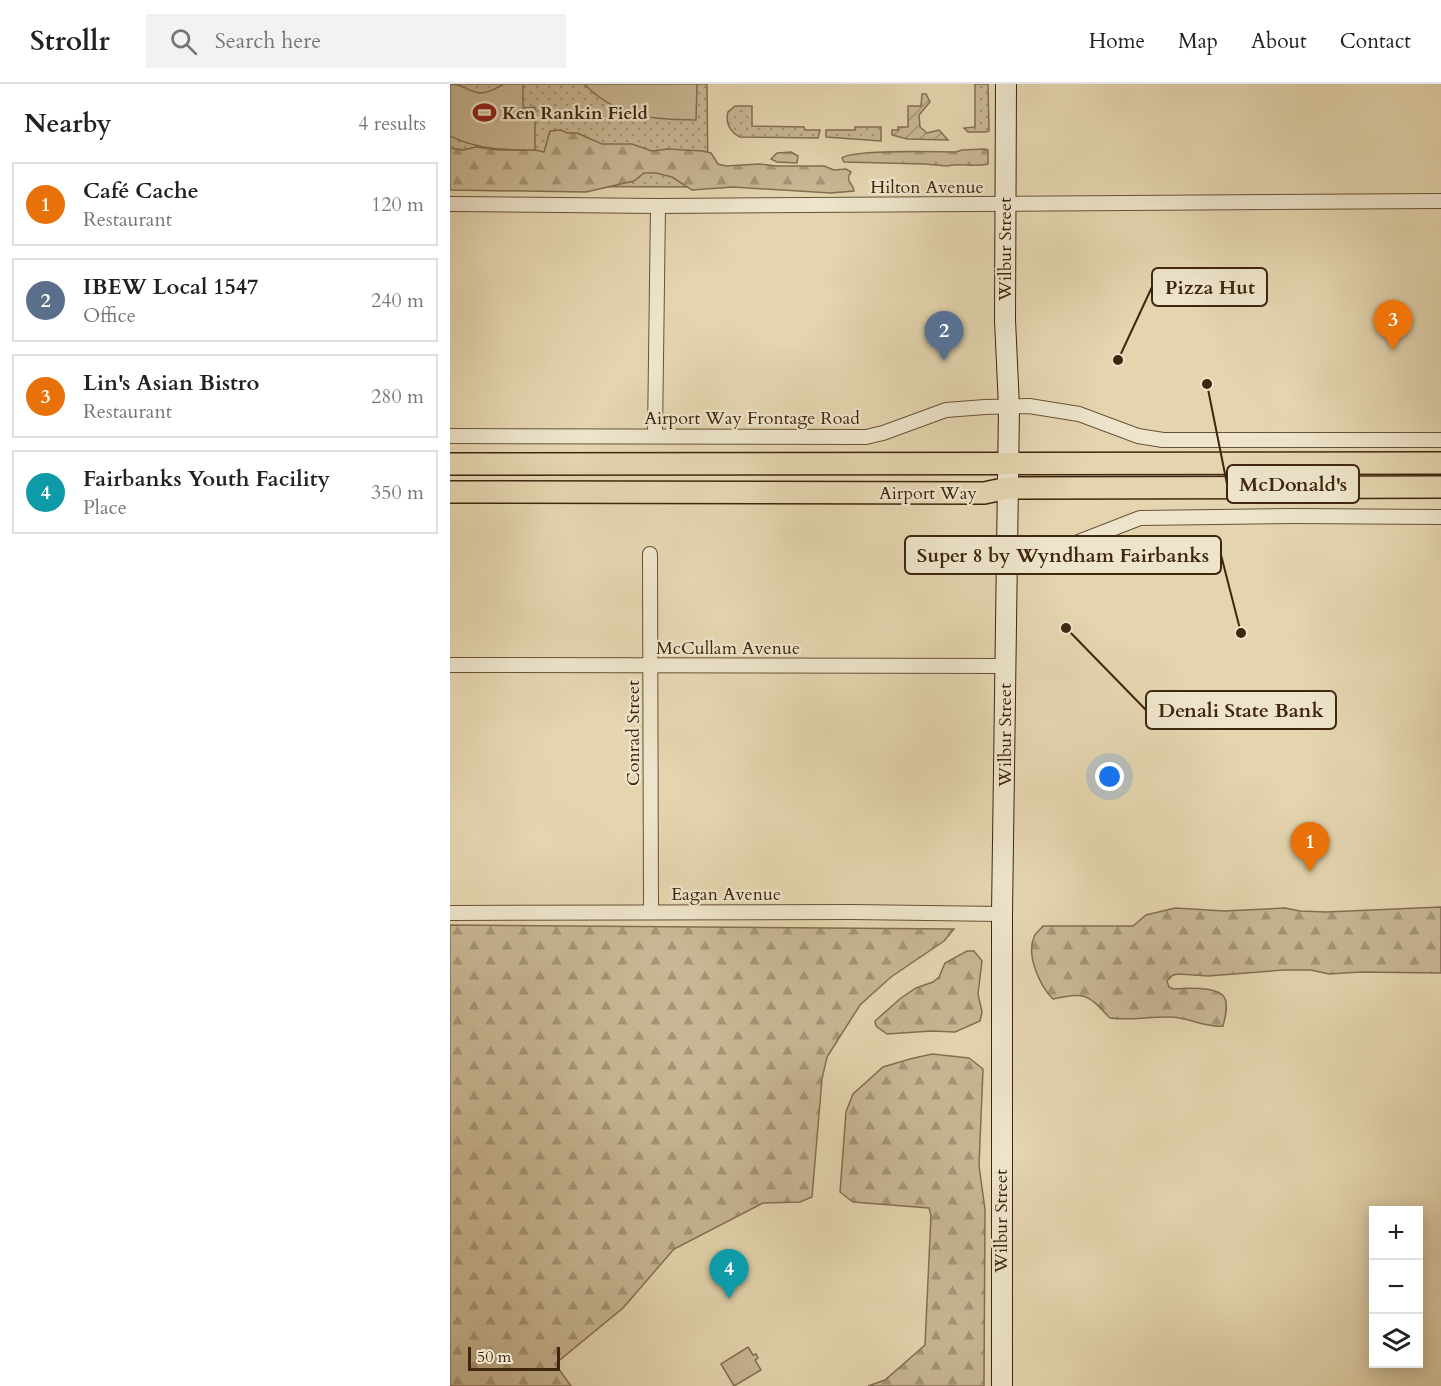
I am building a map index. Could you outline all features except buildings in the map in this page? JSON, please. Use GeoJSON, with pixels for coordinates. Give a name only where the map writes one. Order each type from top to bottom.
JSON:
{"type":"FeatureCollection","features":[{"type":"Feature","properties":{"kind":"main road","name":"Airport Way"},"geometry":{"type":"LineString","coordinates":[[450,464],[1441,463]]}},
{"type":"Feature","properties":{"kind":"main road","name":"Airport Way"},"geometry":{"type":"LineString","coordinates":[[450,492],[984,494],[1008,488],[1441,487]]}},
{"type":"Feature","properties":{"kind":"street","name":"Wilbur Street"},"geometry":{"type":"LineString","coordinates":[[1002,1386],[1002,914],[1009,465],[1005,320],[1006,84]]}},
{"type":"Feature","properties":{"kind":"street","name":"Hilton Avenue"},"geometry":{"type":"LineString","coordinates":[[450,204],[658,206],[1441,201]]}},
{"type":"Feature","properties":{"kind":"street"},"geometry":{"type":"LineString","coordinates":[[655,435],[658,206]]}},
{"type":"Feature","properties":{"kind":"street","name":"Airport Way Frontage Road"},"geometry":{"type":"LineString","coordinates":[[450,436],[866,437],[896,429],[946,410],[1029,406],[1079,414],[1138,436],[1163,440],[1441,440]]}},
{"type":"Feature","properties":{"kind":"street"},"geometry":{"type":"LineString","coordinates":[[1008,549],[1073,544],[1140,518],[1441,517]]}},
{"type":"Feature","properties":{"kind":"street","name":"Conrad Street"},"geometry":{"type":"LineString","coordinates":[[650,554],[651,912]]}},
{"type":"Feature","properties":{"kind":"street","name":"McCullam Avenue"},"geometry":{"type":"LineString","coordinates":[[450,665],[1006,666]]}},
{"type":"Feature","properties":{"kind":"street","name":"Eagan Avenue"},"geometry":{"type":"LineString","coordinates":[[450,913],[1002,914]]}},
{"type":"Feature","properties":{"kind":"green space"},"geometry":{"type":"Polygon","coordinates":[[[450,84],[707,84],[708,187],[450,186],[450,84]]]}},
{"type":"Feature","properties":{"kind":"green space","name":"Ken Rankin Field"},"geometry":{"type":"Polygon","coordinates":[[[450,84],[482,93],[504,84],[523,84],[523,108],[535,107],[535,150],[481,147],[450,136],[450,84]]]}},
{"type":"Feature","properties":{"kind":"green space"},"geometry":{"type":"Polygon","coordinates":[[[584,84],[697,84],[696,120],[664,119],[623,110],[610,104],[584,84]]]}},
{"type":"Feature","properties":{"kind":"green space"},"geometry":{"type":"Polygon","coordinates":[[[975,84],[988,84],[989,131],[986,132],[968,132],[964,128],[975,127],[975,84]]]}},
{"type":"Feature","properties":{"kind":"green space"},"geometry":{"type":"Polygon","coordinates":[[[922,94],[926,94],[930,102],[919,115],[920,127],[927,133],[939,130],[948,140],[907,139],[892,135],[892,130],[898,130],[898,127],[908,127],[908,106],[921,106],[922,94]]]}},
{"type":"Feature","properties":{"kind":"green space"},"geometry":{"type":"Polygon","coordinates":[[[735,106],[752,106],[752,126],[804,127],[805,130],[820,130],[818,138],[740,137],[733,133],[727,120],[728,112],[735,106]]]}},
{"type":"Feature","properties":{"kind":"green space"},"geometry":{"type":"Polygon","coordinates":[[[855,127],[881,127],[881,141],[826,137],[826,130],[855,130],[855,127]]]}},
{"type":"Feature","properties":{"kind":"green space"},"geometry":{"type":"Polygon","coordinates":[[[561,130],[567,133],[577,133],[602,144],[632,144],[652,151],[668,149],[703,151],[711,153],[718,164],[726,166],[759,164],[846,169],[851,172],[849,180],[854,191],[831,193],[733,187],[692,190],[672,177],[656,173],[644,173],[634,181],[586,192],[450,190],[450,148],[463,150],[476,147],[544,152],[550,131],[561,130]]]}},
{"type":"Feature","properties":{"kind":"green space"},"geometry":{"type":"Polygon","coordinates":[[[988,150],[988,164],[978,165],[844,162],[842,158],[862,153],[956,152],[988,150]]]}},
{"type":"Feature","properties":{"kind":"green space"},"geometry":{"type":"Polygon","coordinates":[[[791,152],[798,156],[797,163],[777,162],[771,159],[777,153],[791,152]]]}},
{"type":"Feature","properties":{"kind":"green space"},"geometry":{"type":"Polygon","coordinates":[[[1441,907],[1441,973],[1329,974],[1311,970],[1284,970],[1208,976],[1179,974],[1173,975],[1167,981],[1169,987],[1173,989],[1200,989],[1220,993],[1226,1003],[1223,1026],[1210,1026],[1172,1017],[1110,1018],[1091,1000],[1080,995],[1053,999],[1039,979],[1033,962],[1032,945],[1035,936],[1043,926],[1133,926],[1146,915],[1175,908],[1224,911],[1285,908],[1326,912],[1441,907]]]}},
{"type":"Feature","properties":{"kind":"green space"},"geometry":{"type":"Polygon","coordinates":[[[450,925],[954,929],[944,941],[891,977],[860,1005],[827,1057],[822,1079],[812,1197],[800,1202],[763,1203],[674,1249],[623,1308],[555,1364],[571,1386],[450,1386],[450,925]]]}},
{"type":"Feature","properties":{"kind":"green space"},"geometry":{"type":"Polygon","coordinates":[[[967,951],[974,951],[982,961],[978,994],[982,1012],[980,1021],[955,1032],[887,1034],[876,1026],[875,1021],[901,998],[916,988],[933,982],[939,977],[945,963],[967,951]]]}},
{"type":"Feature","properties":{"kind":"green space"},"geometry":{"type":"Polygon","coordinates":[[[932,1054],[969,1058],[983,1069],[979,1166],[985,1209],[984,1386],[868,1386],[885,1380],[925,1345],[931,1215],[929,1208],[853,1202],[840,1192],[846,1112],[853,1094],[883,1067],[932,1054]]]}},
{"type":"Feature","properties":{"kind":"green space"},"geometry":{"type":"Polygon","coordinates":[[[748,1347],[753,1355],[756,1354],[758,1358],[755,1360],[761,1370],[734,1386],[721,1364],[748,1347]]]}},
{"type":"Feature","properties":{"kind":"place","name":"Ken Rankin Field"},"geometry":{"type":"Point","coordinates":[484,113]}},
{"type":"Feature","properties":{"kind":"place","name":"Lin's Asian Bistro"},"geometry":{"type":"Point","coordinates":[1393,350]}},
{"type":"Feature","properties":{"kind":"place","name":"Pizza Hut"},"geometry":{"type":"Point","coordinates":[1118,360]}},
{"type":"Feature","properties":{"kind":"place","name":"IBEW Local 1547"},"geometry":{"type":"Point","coordinates":[944,361]}},
{"type":"Feature","properties":{"kind":"place","name":"McDonald's"},"geometry":{"type":"Point","coordinates":[1207,384]}},
{"type":"Feature","properties":{"kind":"place","name":"Denali State Bank"},"geometry":{"type":"Point","coordinates":[1066,628]}},
{"type":"Feature","properties":{"kind":"place","name":"Super 8 by Wyndham Fairbanks"},"geometry":{"type":"Point","coordinates":[1241,633]}},
{"type":"Feature","properties":{"kind":"place","name":"Café Cache"},"geometry":{"type":"Point","coordinates":[1310,872]}},
{"type":"Feature","properties":{"kind":"place","name":"Fairbanks Youth Facility"},"geometry":{"type":"Point","coordinates":[729,1299]}}]}
